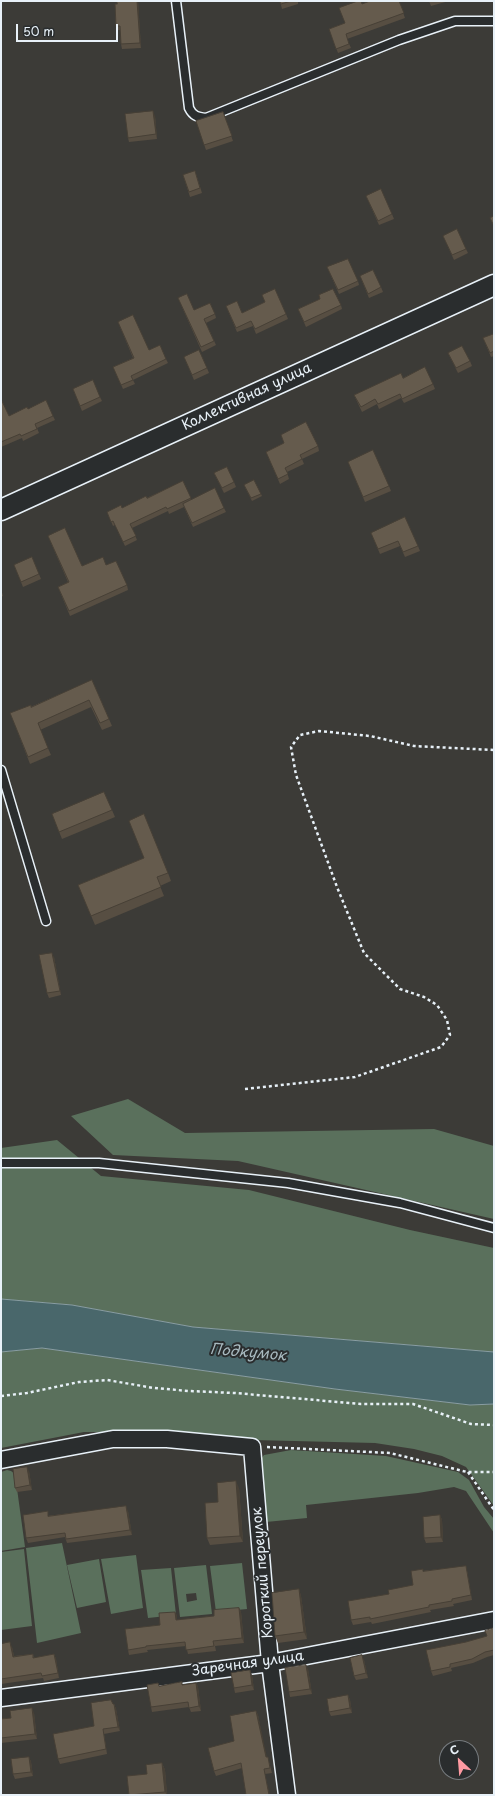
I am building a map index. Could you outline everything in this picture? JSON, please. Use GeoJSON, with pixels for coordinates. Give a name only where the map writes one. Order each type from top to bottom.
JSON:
{"type":"FeatureCollection","features":[{"type":"Feature","properties":{"kind":"street","name":"Коллективная улица"},"geometry":{"type":"LineString","coordinates":[[1,510],[494,285]]}},
{"type":"Feature","properties":{"kind":"street"},"geometry":{"type":"LineString","coordinates":[[1,1460],[113,1439],[167,1439],[252,1447]]}},
{"type":"Feature","properties":{"kind":"street","name":"Короткий переулок"},"geometry":{"type":"LineString","coordinates":[[252,1447],[270,1663],[287,1795]]}},
{"type":"Feature","properties":{"kind":"street","name":"Заречная улица"},"geometry":{"type":"LineString","coordinates":[[1,1698],[270,1663],[494,1620]]}},
{"type":"Feature","properties":{"kind":"lane"},"geometry":{"type":"LineString","coordinates":[[176,1],[188,108],[192,114],[197,117],[206,118],[398,40],[455,21],[494,21]]}},
{"type":"Feature","properties":{"kind":"lane"},"geometry":{"type":"LineString","coordinates":[[1,770],[46,921]]}},
{"type":"Feature","properties":{"kind":"lane"},"geometry":{"type":"LineString","coordinates":[[1,1163],[99,1163],[288,1183],[400,1203],[494,1228]]}},
{"type":"Feature","properties":{"kind":"path"},"geometry":{"type":"LineString","coordinates":[[246,1089],[355,1076],[441,1047],[450,1035],[447,1020],[437,1005],[424,997],[400,989],[364,953],[336,887],[296,775],[291,747],[300,735],[319,731],[370,736],[414,746],[494,750]]}},
{"type":"Feature","properties":{"kind":"path"},"geometry":{"type":"LineString","coordinates":[[1,1396],[27,1393],[78,1382],[107,1380],[154,1388],[188,1391],[235,1393],[361,1404],[413,1404],[471,1424],[494,1425]]}},
{"type":"Feature","properties":{"kind":"path"},"geometry":{"type":"LineString","coordinates":[[252,1447],[390,1453],[467,1472],[494,1472]]}},
{"type":"Feature","properties":{"kind":"path"},"geometry":{"type":"LineString","coordinates":[[467,1472],[494,1510]]}},
{"type":"Feature","properties":{"kind":"green space"},"geometry":{"type":"Polygon","coordinates":[[[128,1099],[185,1133],[434,1129],[494,1146],[494,1219],[238,1161],[113,1155],[71,1116],[128,1099]]]}},
{"type":"Feature","properties":{"kind":"green space"},"geometry":{"type":"Polygon","coordinates":[[[57,1140],[101,1176],[249,1190],[410,1230],[494,1248],[494,1352],[193,1327],[72,1305],[1,1299],[1,1148],[57,1140]]]}},
{"type":"Feature","properties":{"kind":"green space"},"geometry":{"type":"Polygon","coordinates":[[[42,1348],[335,1389],[470,1405],[494,1404],[494,1506],[466,1467],[442,1456],[414,1449],[375,1443],[253,1440],[132,1432],[84,1432],[1,1448],[1,1352],[42,1348]]]}},
{"type":"Feature","properties":{"kind":"green space"},"geometry":{"type":"Polygon","coordinates":[[[291,1450],[386,1456],[458,1472],[469,1480],[484,1507],[494,1519],[494,1533],[466,1491],[454,1487],[418,1493],[306,1505],[307,1518],[266,1522],[258,1463],[264,1455],[291,1450]]]}},
{"type":"Feature","properties":{"kind":"green space"},"geometry":{"type":"Polygon","coordinates":[[[7,1470],[15,1474],[25,1547],[1,1551],[1,1472],[7,1470]]]}},
{"type":"Feature","properties":{"kind":"green space"},"geometry":{"type":"Polygon","coordinates":[[[62,1543],[81,1633],[37,1643],[26,1548],[62,1543]]]}},
{"type":"Feature","properties":{"kind":"green space"},"geometry":{"type":"Polygon","coordinates":[[[24,1549],[32,1626],[1,1630],[1,1552],[24,1549]]]}},
{"type":"Feature","properties":{"kind":"green space"},"geometry":{"type":"Polygon","coordinates":[[[136,1555],[143,1608],[111,1614],[101,1559],[136,1555]]]}},
{"type":"Feature","properties":{"kind":"green space"},"geometry":{"type":"Polygon","coordinates":[[[99,1559],[106,1602],[77,1608],[67,1565],[99,1559]]]}},
{"type":"Feature","properties":{"kind":"green space"},"geometry":{"type":"Polygon","coordinates":[[[242,1563],[247,1609],[216,1612],[210,1566],[242,1563]]]}},
{"type":"Feature","properties":{"kind":"green space"},"geometry":{"type":"Polygon","coordinates":[[[206,1565],[212,1614],[180,1617],[174,1568],[206,1565]],[[196,1593],[186,1594],[187,1602],[197,1600],[196,1593]]]}},
{"type":"Feature","properties":{"kind":"green space"},"geometry":{"type":"Polygon","coordinates":[[[171,1568],[176,1615],[148,1618],[141,1570],[171,1568]]]}},
{"type":"Feature","properties":{"kind":"water","name":"Подкумок"},"geometry":{"type":"Polygon","coordinates":[[[1,1299],[72,1305],[193,1327],[494,1352],[494,1404],[470,1405],[335,1389],[42,1348],[1,1352],[1,1299]]]}},
{"type":"Feature","properties":{"kind":"building"},"geometry":{"type":"Polygon","coordinates":[[[117,1],[137,1],[140,43],[121,44],[120,26],[116,26],[115,4],[117,4],[117,1]]]}},
{"type":"Feature","properties":{"kind":"building"},"geometry":{"type":"Polygon","coordinates":[[[280,1],[291,1],[281,4],[280,1]]]}},
{"type":"Feature","properties":{"kind":"building"},"geometry":{"type":"Polygon","coordinates":[[[361,1],[362,4],[370,1],[399,1],[404,13],[346,34],[349,44],[336,49],[329,29],[345,23],[339,8],[361,1]]]}},
{"type":"Feature","properties":{"kind":"building"},"geometry":{"type":"Polygon","coordinates":[[[153,111],[156,134],[128,138],[125,114],[153,111]]]}},
{"type":"Feature","properties":{"kind":"building"},"geometry":{"type":"Polygon","coordinates":[[[223,112],[232,136],[204,145],[196,121],[223,112]]]}},
{"type":"Feature","properties":{"kind":"building"},"geometry":{"type":"Polygon","coordinates":[[[195,171],[200,188],[189,192],[183,175],[195,171]]]}},
{"type":"Feature","properties":{"kind":"building"},"geometry":{"type":"Polygon","coordinates":[[[381,189],[392,214],[378,221],[366,196],[381,189]]]}},
{"type":"Feature","properties":{"kind":"building"},"geometry":{"type":"Polygon","coordinates":[[[494,216],[494,226],[490,218],[494,216]]]}},
{"type":"Feature","properties":{"kind":"building"},"geometry":{"type":"Polygon","coordinates":[[[457,229],[466,249],[452,255],[443,236],[457,229]]]}},
{"type":"Feature","properties":{"kind":"building"},"geometry":{"type":"Polygon","coordinates":[[[348,259],[358,281],[338,290],[327,267],[348,259]]]}},
{"type":"Feature","properties":{"kind":"building"},"geometry":{"type":"Polygon","coordinates":[[[373,270],[381,287],[368,294],[360,276],[373,270]]]}},
{"type":"Feature","properties":{"kind":"building"},"geometry":{"type":"Polygon","coordinates":[[[275,289],[286,314],[255,329],[251,321],[236,328],[226,306],[237,301],[242,313],[265,302],[262,295],[275,289]]]}},
{"type":"Feature","properties":{"kind":"building"},"geometry":{"type":"Polygon","coordinates":[[[333,289],[341,305],[304,322],[298,309],[320,299],[319,295],[333,289]]]}},
{"type":"Feature","properties":{"kind":"building"},"geometry":{"type":"Polygon","coordinates":[[[187,294],[194,310],[210,303],[215,314],[204,319],[214,341],[201,347],[178,298],[187,294]]]}},
{"type":"Feature","properties":{"kind":"building"},"geometry":{"type":"Polygon","coordinates":[[[133,315],[149,350],[160,345],[166,359],[131,376],[133,380],[121,385],[113,367],[134,358],[118,322],[133,315]]]}},
{"type":"Feature","properties":{"kind":"building"},"geometry":{"type":"Polygon","coordinates":[[[494,334],[494,351],[490,353],[483,338],[494,334]]]}},
{"type":"Feature","properties":{"kind":"building"},"geometry":{"type":"Polygon","coordinates":[[[462,346],[470,361],[456,368],[448,353],[462,346]]]}},
{"type":"Feature","properties":{"kind":"building"},"geometry":{"type":"Polygon","coordinates":[[[199,350],[207,368],[192,375],[184,357],[199,350]]]}},
{"type":"Feature","properties":{"kind":"building"},"geometry":{"type":"Polygon","coordinates":[[[425,367],[433,384],[402,399],[400,394],[378,404],[375,399],[361,407],[354,395],[401,373],[403,378],[425,367]]]}},
{"type":"Feature","properties":{"kind":"building"},"geometry":{"type":"Polygon","coordinates":[[[93,380],[100,397],[80,406],[73,389],[93,380]]]}},
{"type":"Feature","properties":{"kind":"building"},"geometry":{"type":"Polygon","coordinates":[[[1,399],[9,416],[46,400],[53,416],[35,424],[37,429],[1,442],[1,399]]]}},
{"type":"Feature","properties":{"kind":"building"},"geometry":{"type":"Polygon","coordinates":[[[306,422],[318,446],[300,455],[302,459],[285,468],[288,474],[278,479],[266,452],[284,443],[281,435],[306,422]]]}},
{"type":"Feature","properties":{"kind":"building"},"geometry":{"type":"Polygon","coordinates":[[[373,450],[389,486],[363,497],[348,462],[373,450]]]}},
{"type":"Feature","properties":{"kind":"building"},"geometry":{"type":"Polygon","coordinates":[[[227,467],[234,482],[222,488],[214,473],[227,467]]]}},
{"type":"Feature","properties":{"kind":"building"},"geometry":{"type":"Polygon","coordinates":[[[254,480],[261,494],[251,498],[244,485],[254,480]]]}},
{"type":"Feature","properties":{"kind":"building"},"geometry":{"type":"Polygon","coordinates":[[[183,481],[191,498],[167,509],[166,507],[130,524],[136,536],[123,542],[107,512],[121,505],[122,508],[146,496],[147,498],[183,481]]]}},
{"type":"Feature","properties":{"kind":"building"},"geometry":{"type":"Polygon","coordinates":[[[215,488],[224,508],[192,523],[183,504],[215,488]]]}},
{"type":"Feature","properties":{"kind":"building"},"geometry":{"type":"Polygon","coordinates":[[[405,517],[418,546],[403,552],[398,541],[378,549],[371,533],[405,517]]]}},
{"type":"Feature","properties":{"kind":"building"},"geometry":{"type":"Polygon","coordinates":[[[65,528],[82,566],[103,557],[106,565],[116,561],[127,585],[69,611],[58,587],[69,582],[48,536],[65,528]]]}},
{"type":"Feature","properties":{"kind":"building"},"geometry":{"type":"Polygon","coordinates":[[[32,557],[39,574],[21,582],[14,565],[32,557]]]}},
{"type":"Feature","properties":{"kind":"building"},"geometry":{"type":"Polygon","coordinates":[[[92,680],[109,719],[100,723],[89,700],[38,723],[48,748],[28,757],[10,713],[31,705],[31,707],[92,680]]]}},
{"type":"Feature","properties":{"kind":"building"},"geometry":{"type":"Polygon","coordinates":[[[104,792],[112,810],[59,832],[52,814],[104,792]]]}},
{"type":"Feature","properties":{"kind":"building"},"geometry":{"type":"Polygon","coordinates":[[[144,814],[168,873],[157,877],[161,887],[91,916],[78,885],[144,858],[129,821],[144,814]]]}},
{"type":"Feature","properties":{"kind":"building"},"geometry":{"type":"Polygon","coordinates":[[[52,953],[60,991],[47,993],[39,955],[52,953]]]}},
{"type":"Feature","properties":{"kind":"building"},"geometry":{"type":"Polygon","coordinates":[[[27,1467],[30,1485],[15,1488],[13,1469],[27,1467]]]}},
{"type":"Feature","properties":{"kind":"building"},"geometry":{"type":"Polygon","coordinates":[[[236,1481],[240,1536],[207,1538],[205,1503],[218,1502],[217,1483],[236,1481]]]}},
{"type":"Feature","properties":{"kind":"building"},"geometry":{"type":"Polygon","coordinates":[[[126,1506],[130,1530],[66,1539],[65,1533],[26,1538],[23,1515],[48,1511],[48,1516],[126,1506]]]}},
{"type":"Feature","properties":{"kind":"building"},"geometry":{"type":"Polygon","coordinates":[[[440,1515],[441,1537],[424,1538],[423,1517],[440,1515]]]}},
{"type":"Feature","properties":{"kind":"building"},"geometry":{"type":"Polygon","coordinates":[[[466,1566],[471,1595],[452,1599],[452,1601],[429,1605],[429,1607],[370,1619],[370,1617],[351,1620],[348,1601],[389,1594],[388,1590],[413,1585],[411,1571],[466,1566]]]}},
{"type":"Feature","properties":{"kind":"building"},"geometry":{"type":"Polygon","coordinates":[[[299,1589],[304,1632],[275,1636],[272,1593],[299,1589]]]}},
{"type":"Feature","properties":{"kind":"building"},"geometry":{"type":"Polygon","coordinates":[[[239,1608],[242,1638],[213,1641],[214,1646],[186,1650],[185,1642],[146,1646],[128,1650],[125,1629],[160,1625],[159,1613],[175,1612],[176,1620],[214,1616],[214,1610],[239,1608]]]}},
{"type":"Feature","properties":{"kind":"building"},"geometry":{"type":"Polygon","coordinates":[[[494,1628],[494,1650],[485,1652],[472,1659],[450,1664],[450,1667],[431,1671],[426,1650],[487,1636],[485,1631],[494,1628]]]}},
{"type":"Feature","properties":{"kind":"building"},"geometry":{"type":"Polygon","coordinates":[[[10,1642],[13,1657],[33,1654],[33,1658],[54,1654],[58,1673],[42,1676],[41,1673],[1,1679],[1,1644],[10,1642]]]}},
{"type":"Feature","properties":{"kind":"building"},"geometry":{"type":"Polygon","coordinates":[[[362,1655],[366,1673],[354,1676],[350,1658],[362,1655]]]}},
{"type":"Feature","properties":{"kind":"building"},"geometry":{"type":"Polygon","coordinates":[[[306,1665],[310,1689],[289,1692],[285,1668],[306,1665]]]}},
{"type":"Feature","properties":{"kind":"building"},"geometry":{"type":"Polygon","coordinates":[[[250,1670],[252,1685],[234,1688],[231,1673],[250,1670]]]}},
{"type":"Feature","properties":{"kind":"building"},"geometry":{"type":"Polygon","coordinates":[[[182,1682],[182,1685],[196,1683],[199,1706],[189,1708],[188,1702],[151,1707],[147,1685],[158,1683],[159,1686],[182,1682]]]}},
{"type":"Feature","properties":{"kind":"building"},"geometry":{"type":"Polygon","coordinates":[[[348,1695],[350,1708],[329,1712],[327,1699],[348,1695]]]}},
{"type":"Feature","properties":{"kind":"building"},"geometry":{"type":"Polygon","coordinates":[[[111,1700],[114,1704],[118,1727],[103,1729],[106,1749],[58,1759],[53,1734],[94,1726],[91,1703],[111,1700]]]}},
{"type":"Feature","properties":{"kind":"building"},"geometry":{"type":"Polygon","coordinates":[[[32,1708],[35,1734],[1,1738],[1,1719],[11,1718],[10,1711],[32,1708]]]}},
{"type":"Feature","properties":{"kind":"building"},"geometry":{"type":"Polygon","coordinates":[[[256,1711],[266,1757],[268,1757],[270,1768],[264,1769],[269,1795],[246,1795],[241,1763],[214,1771],[208,1748],[234,1741],[230,1716],[256,1711]]]}},
{"type":"Feature","properties":{"kind":"building"},"geometry":{"type":"Polygon","coordinates":[[[29,1757],[31,1772],[13,1774],[11,1759],[29,1757]]]}},
{"type":"Feature","properties":{"kind":"building"},"geometry":{"type":"Polygon","coordinates":[[[162,1763],[165,1792],[129,1795],[127,1776],[147,1774],[146,1765],[162,1763]]]}}]}
